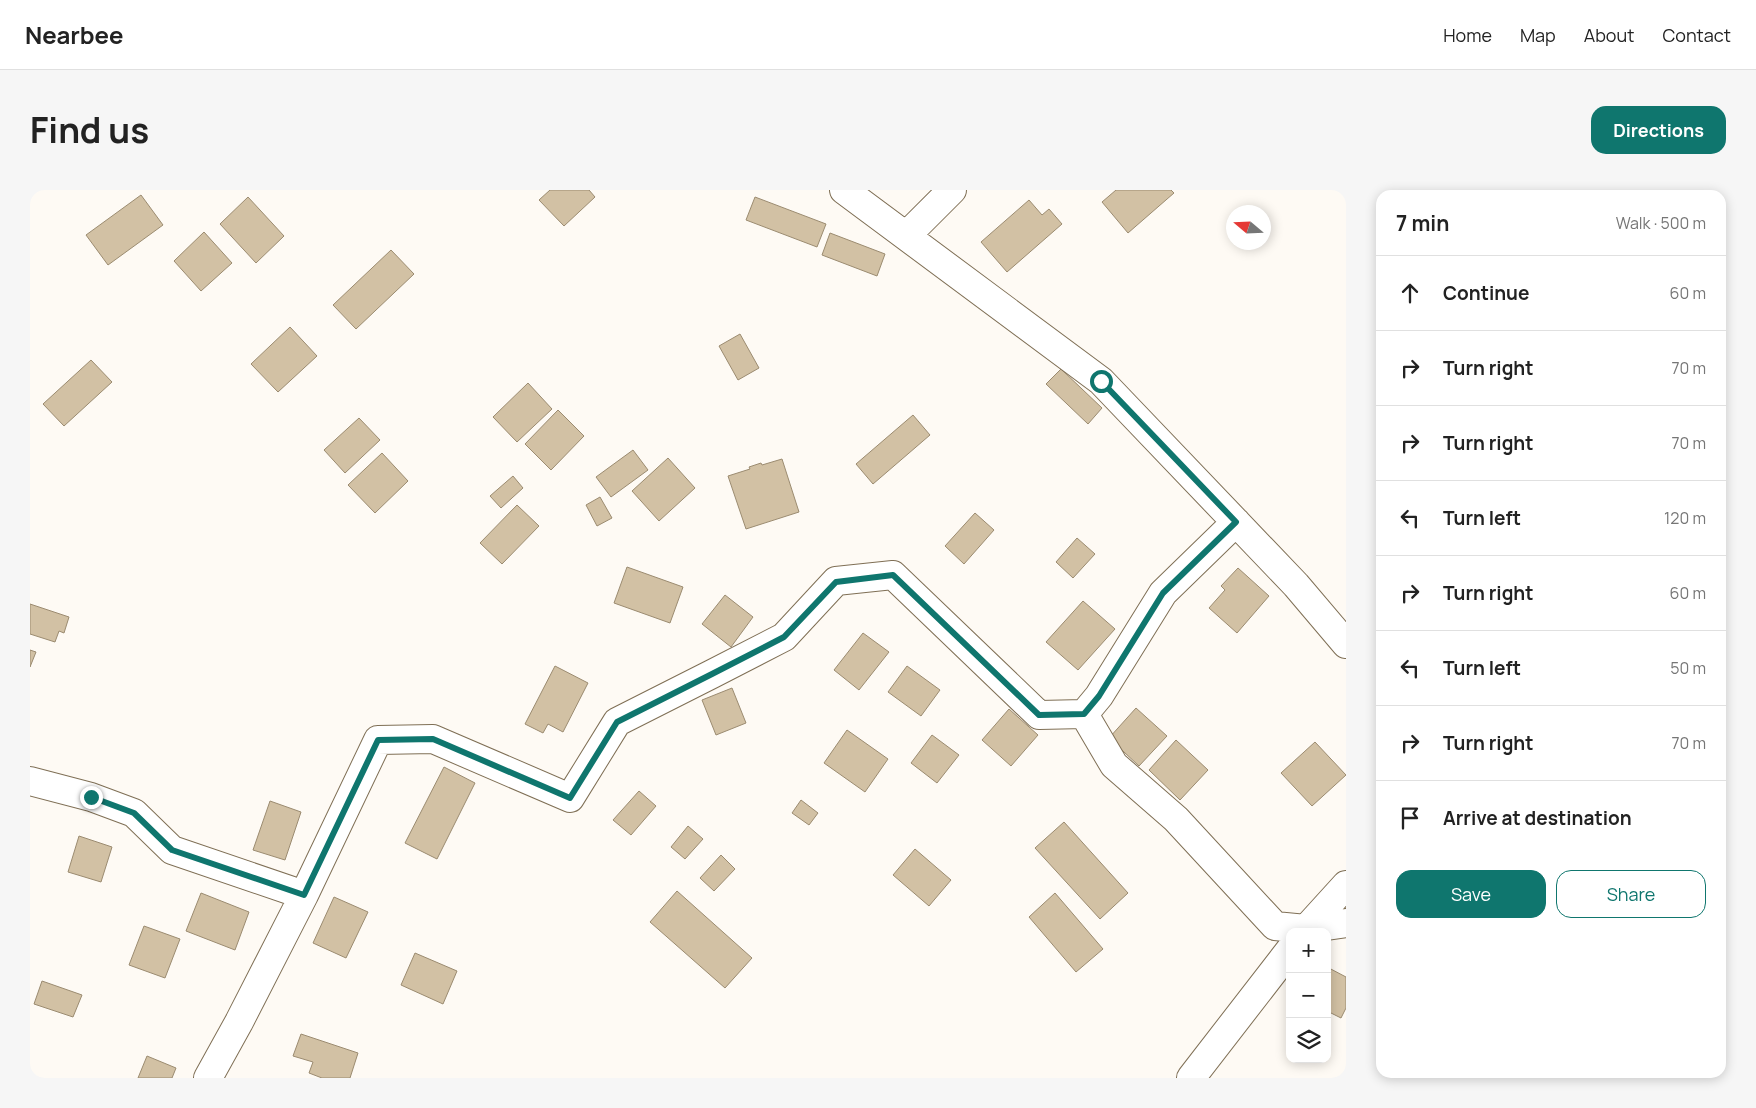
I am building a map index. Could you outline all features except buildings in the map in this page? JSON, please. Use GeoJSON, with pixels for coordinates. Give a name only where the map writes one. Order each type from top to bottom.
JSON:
{"type":"FeatureCollection","features":[{"type":"Feature","properties":{"kind":"street"},"geometry":{"type":"LineString","coordinates":[[844,190],[1101,381],[1296,585],[1346,644]]}},
{"type":"Feature","properties":{"kind":"street"},"geometry":{"type":"LineString","coordinates":[[906,235],[952,190]]}},
{"type":"Feature","properties":{"kind":"street"},"geometry":{"type":"LineString","coordinates":[[208,1078],[304,895],[378,740],[433,739],[570,798],[617,722],[784,637],[836,582],[893,575],[1039,715],[1084,714],[1099,696],[1163,593],[1236,522]]}},
{"type":"Feature","properties":{"kind":"street"},"geometry":{"type":"LineString","coordinates":[[1084,714],[1114,765],[1176,820],[1275,926],[1286,931]]}},
{"type":"Feature","properties":{"kind":"street"},"geometry":{"type":"LineString","coordinates":[[30,781],[91,797],[134,813],[172,850],[304,895]]}},
{"type":"Feature","properties":{"kind":"street"},"geometry":{"type":"LineString","coordinates":[[1308,928],[1346,885]]}},
{"type":"Feature","properties":{"kind":"street"},"geometry":{"type":"LineString","coordinates":[[1330,928],[1346,923]]}},
{"type":"Feature","properties":{"kind":"street"},"geometry":{"type":"LineString","coordinates":[[1191,1078],[1286,955]]}},
{"type":"Feature","properties":{"kind":"route"},"geometry":{"type":"LineString","coordinates":[[91,797],[134,813],[172,850],[304,895],[378,740],[433,739],[570,798],[617,722],[784,637],[836,582],[893,575],[1039,715],[1084,714],[1099,696],[1163,593],[1236,522],[1101,381]]}}]}
